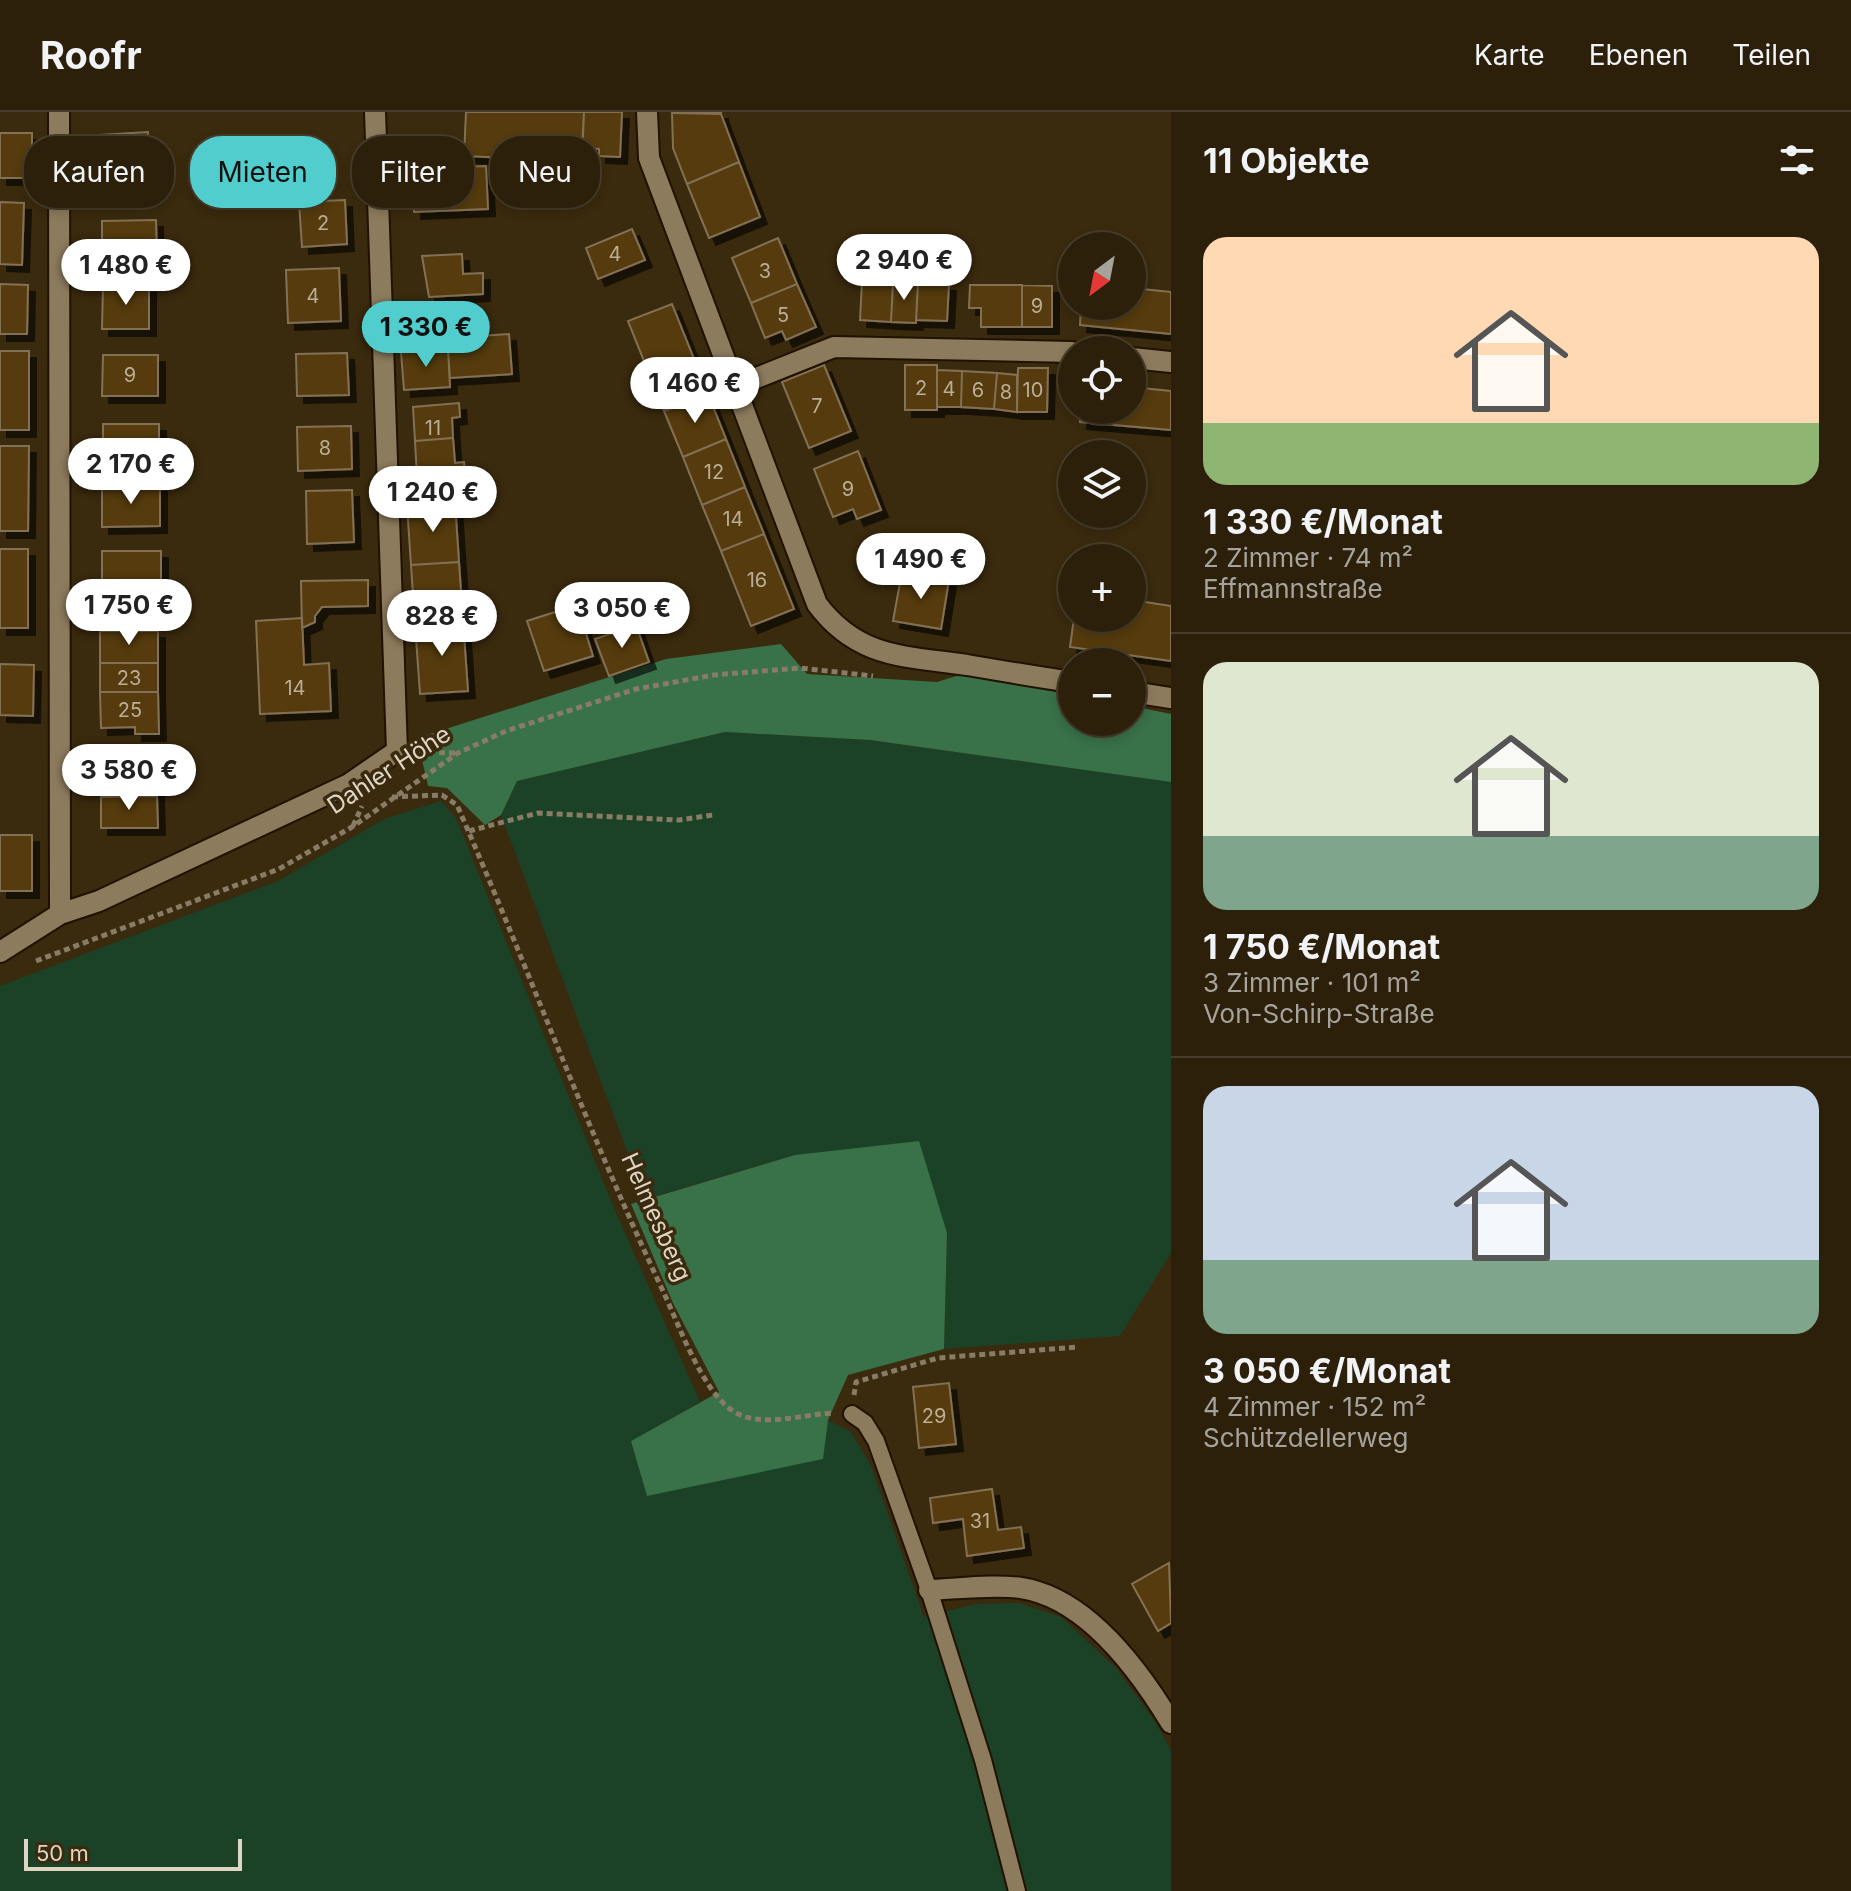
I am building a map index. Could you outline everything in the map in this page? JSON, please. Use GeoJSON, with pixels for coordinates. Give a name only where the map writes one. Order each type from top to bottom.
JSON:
{"type":"FeatureCollection","features":[{"type":"Feature","properties":{"kind":"street"},"geometry":{"type":"LineString","coordinates":[[59,112],[60,914]]}},
{"type":"Feature","properties":{"kind":"street"},"geometry":{"type":"LineString","coordinates":[[375,112],[397,751]]}},
{"type":"Feature","properties":{"kind":"street"},"geometry":{"type":"LineString","coordinates":[[647,112],[649,158],[817,604],[829,620],[889,666],[1058,681]]}},
{"type":"Feature","properties":{"kind":"street"},"geometry":{"type":"LineString","coordinates":[[734,387],[834,347],[1058,352]]}},
{"type":"Feature","properties":{"kind":"street"},"geometry":{"type":"LineString","coordinates":[[1146,359],[1171,362]]}},
{"type":"Feature","properties":{"kind":"street"},"geometry":{"type":"LineString","coordinates":[[1146,694],[1171,698]]}},
{"type":"Feature","properties":{"kind":"street","name":"Dahler Höhe"},"geometry":{"type":"LineString","coordinates":[[0,952],[60,914],[99,901],[349,784],[397,751]]}},
{"type":"Feature","properties":{"kind":"street"},"geometry":{"type":"LineString","coordinates":[[929,1590],[1022,1588],[1079,1612],[1131,1663],[1171,1723]]}},
{"type":"Feature","properties":{"kind":"lane"},"geometry":{"type":"LineString","coordinates":[[852,1414],[865,1423],[876,1441],[929,1590],[983,1760],[1017,1891]]}},
{"type":"Feature","properties":{"kind":"path","name":"Dahler Höhe"},"geometry":{"type":"LineString","coordinates":[[24,965],[279,869],[352,827],[458,753],[506,731],[636,689],[714,675],[800,668],[889,666]]}},
{"type":"Feature","properties":{"kind":"path"},"geometry":{"type":"LineString","coordinates":[[397,751],[458,753]]}},
{"type":"Feature","properties":{"kind":"path","name":"Helmesberg"},"geometry":{"type":"LineString","coordinates":[[392,797],[442,795],[457,805],[606,1165],[696,1359],[714,1391],[729,1409],[744,1418],[852,1414]]}},
{"type":"Feature","properties":{"kind":"path"},"geometry":{"type":"LineString","coordinates":[[469,831],[538,813],[679,820],[713,815]]}},
{"type":"Feature","properties":{"kind":"path"},"geometry":{"type":"LineString","coordinates":[[852,1414],[856,1382],[938,1358],[1078,1347]]}},
{"type":"Feature","properties":{"kind":"green space"},"geometry":{"type":"Polygon","coordinates":[[[781,644],[807,674],[937,682],[963,674],[1058,692],[1058,736],[1146,736],[1146,709],[1171,714],[1171,782],[870,740],[725,732],[517,781],[501,815],[485,825],[447,788],[428,786],[417,738],[666,659],[781,644]]]}},
{"type":"Feature","properties":{"kind":"green space"},"geometry":{"type":"Polygon","coordinates":[[[725,732],[870,740],[1171,782],[1171,1253],[1120,1336],[944,1349],[947,1233],[795,1155],[645,1199],[501,815],[517,781],[725,732]]]}},
{"type":"Feature","properties":{"kind":"green space"},"geometry":{"type":"Polygon","coordinates":[[[441,801],[456,818],[614,1208],[700,1402],[631,1441],[828,1420],[851,1432],[871,1466],[924,1617],[975,1604],[1019,1603],[1061,1617],[1116,1668],[1156,1723],[1171,1750],[1171,1891],[0,1891],[0,986],[278,881],[384,819],[441,801]]]}},
{"type":"Feature","properties":{"kind":"green space"},"geometry":{"type":"Polygon","coordinates":[[[919,1141],[947,1233],[944,1349],[848,1375],[828,1420],[823,1459],[647,1496],[631,1441],[719,1392],[673,1303],[631,1204],[795,1155],[919,1141]]]}},
{"type":"Feature","properties":{"kind":"building"},"geometry":{"type":"Polygon","coordinates":[[[466,112],[584,112],[583,136],[490,136],[490,157],[474,156],[474,136],[465,136],[466,112]]]}},
{"type":"Feature","properties":{"kind":"building"},"geometry":{"type":"Polygon","coordinates":[[[584,112],[622,112],[620,157],[600,156],[600,136],[583,136],[584,112]]]}},
{"type":"Feature","properties":{"kind":"building"},"geometry":{"type":"Polygon","coordinates":[[[721,112],[721,114],[672,113],[721,112]]]}},
{"type":"Feature","properties":{"kind":"building"},"geometry":{"type":"Polygon","coordinates":[[[672,113],[721,114],[739,162],[687,184],[673,148],[672,113]]]}},
{"type":"Feature","properties":{"kind":"building"},"geometry":{"type":"Polygon","coordinates":[[[148,132],[148,136],[83,136],[148,132]]]}},
{"type":"Feature","properties":{"kind":"building"},"geometry":{"type":"Polygon","coordinates":[[[0,133],[32,133],[32,136],[24,136],[24,178],[0,178],[0,133]]]}},
{"type":"Feature","properties":{"kind":"building"},"geometry":{"type":"Polygon","coordinates":[[[739,162],[760,217],[709,238],[687,184],[739,162]]]}},
{"type":"Feature","properties":{"kind":"building"},"geometry":{"type":"Polygon","coordinates":[[[474,166],[486,166],[488,209],[414,212],[414,208],[474,208],[474,166]]]}},
{"type":"Feature","properties":{"kind":"building"},"geometry":{"type":"Polygon","coordinates":[[[336,200],[345,200],[347,244],[302,247],[299,208],[336,208],[336,200]]]}},
{"type":"Feature","properties":{"kind":"building"},"geometry":{"type":"Polygon","coordinates":[[[0,202],[24,203],[22,265],[0,264],[0,202]]]}},
{"type":"Feature","properties":{"kind":"building"},"geometry":{"type":"Polygon","coordinates":[[[156,220],[157,256],[102,257],[102,221],[156,220]]]}},
{"type":"Feature","properties":{"kind":"building"},"geometry":{"type":"Polygon","coordinates":[[[632,229],[645,260],[598,279],[586,248],[632,229]]]}},
{"type":"Feature","properties":{"kind":"building"},"geometry":{"type":"Polygon","coordinates":[[[778,238],[797,284],[751,303],[732,258],[778,238]]]}},
{"type":"Feature","properties":{"kind":"building"},"geometry":{"type":"Polygon","coordinates":[[[462,254],[463,274],[483,273],[483,294],[429,297],[422,256],[462,254]]]}},
{"type":"Feature","properties":{"kind":"building"},"geometry":{"type":"Polygon","coordinates":[[[339,268],[341,321],[288,323],[286,270],[339,268]]]}},
{"type":"Feature","properties":{"kind":"building"},"geometry":{"type":"Polygon","coordinates":[[[893,281],[918,283],[916,323],[891,322],[893,281]]]}},
{"type":"Feature","properties":{"kind":"building"},"geometry":{"type":"Polygon","coordinates":[[[862,282],[893,284],[891,322],[860,320],[862,282]]]}},
{"type":"Feature","properties":{"kind":"building"},"geometry":{"type":"Polygon","coordinates":[[[918,283],[949,284],[947,321],[916,320],[918,283]]]}},
{"type":"Feature","properties":{"kind":"building"},"geometry":{"type":"Polygon","coordinates":[[[0,284],[28,285],[27,334],[0,334],[0,284]]]}},
{"type":"Feature","properties":{"kind":"building"},"geometry":{"type":"Polygon","coordinates":[[[797,284],[816,327],[786,340],[782,331],[765,338],[751,303],[797,284]]]}},
{"type":"Feature","properties":{"kind":"building"},"geometry":{"type":"Polygon","coordinates":[[[103,285],[149,286],[149,329],[102,329],[103,285]]]}},
{"type":"Feature","properties":{"kind":"building"},"geometry":{"type":"Polygon","coordinates":[[[970,285],[1022,285],[1022,327],[981,327],[981,308],[969,308],[970,285]]]}},
{"type":"Feature","properties":{"kind":"building"},"geometry":{"type":"Polygon","coordinates":[[[1022,285],[1052,286],[1052,327],[1022,327],[1022,285]]]}},
{"type":"Feature","properties":{"kind":"building"},"geometry":{"type":"Polygon","coordinates":[[[1146,289],[1171,292],[1171,334],[1080,325],[1080,320],[1146,320],[1146,289]]]}},
{"type":"Feature","properties":{"kind":"building"},"geometry":{"type":"Polygon","coordinates":[[[672,304],[708,394],[664,411],[628,321],[672,304]]]}},
{"type":"Feature","properties":{"kind":"building"},"geometry":{"type":"Polygon","coordinates":[[[445,317],[448,349],[401,352],[398,321],[445,317]]]}},
{"type":"Feature","properties":{"kind":"building"},"geometry":{"type":"Polygon","coordinates":[[[509,334],[512,374],[450,378],[447,338],[509,334]]]}},
{"type":"Feature","properties":{"kind":"building"},"geometry":{"type":"Polygon","coordinates":[[[448,349],[450,387],[404,390],[401,352],[448,349]]]}},
{"type":"Feature","properties":{"kind":"building"},"geometry":{"type":"Polygon","coordinates":[[[0,351],[29,351],[29,430],[0,430],[0,351]]]}},
{"type":"Feature","properties":{"kind":"building"},"geometry":{"type":"Polygon","coordinates":[[[347,353],[349,395],[297,396],[296,354],[347,353]]]}},
{"type":"Feature","properties":{"kind":"building"},"geometry":{"type":"Polygon","coordinates":[[[103,355],[158,355],[158,396],[102,396],[103,355]]]}},
{"type":"Feature","properties":{"kind":"building"},"geometry":{"type":"Polygon","coordinates":[[[824,365],[851,431],[809,448],[782,382],[824,365]]]}},
{"type":"Feature","properties":{"kind":"building"},"geometry":{"type":"Polygon","coordinates":[[[905,365],[937,365],[937,410],[905,410],[905,365]]]}},
{"type":"Feature","properties":{"kind":"building"},"geometry":{"type":"Polygon","coordinates":[[[1018,368],[1048,368],[1047,412],[1017,412],[1018,368]]]}},
{"type":"Feature","properties":{"kind":"building"},"geometry":{"type":"Polygon","coordinates":[[[937,370],[962,371],[961,407],[937,407],[937,370]]]}},
{"type":"Feature","properties":{"kind":"building"},"geometry":{"type":"Polygon","coordinates":[[[962,371],[997,373],[994,409],[961,407],[962,371]]]}},
{"type":"Feature","properties":{"kind":"building"},"geometry":{"type":"Polygon","coordinates":[[[997,373],[1017,375],[1017,412],[994,409],[997,373]]]}},
{"type":"Feature","properties":{"kind":"building"},"geometry":{"type":"Polygon","coordinates":[[[1146,388],[1171,391],[1171,430],[1103,424],[1146,424],[1146,388]]]}},
{"type":"Feature","properties":{"kind":"building"},"geometry":{"type":"Polygon","coordinates":[[[708,394],[726,439],[683,457],[664,411],[708,394]]]}},
{"type":"Feature","properties":{"kind":"building"},"geometry":{"type":"Polygon","coordinates":[[[459,403],[460,417],[452,418],[453,438],[415,441],[413,407],[459,403]]]}},
{"type":"Feature","properties":{"kind":"building"},"geometry":{"type":"Polygon","coordinates":[[[103,424],[159,424],[159,461],[103,461],[103,424]]]}},
{"type":"Feature","properties":{"kind":"building"},"geometry":{"type":"Polygon","coordinates":[[[351,426],[352,469],[298,471],[297,427],[351,426]]]}},
{"type":"Feature","properties":{"kind":"building"},"geometry":{"type":"Polygon","coordinates":[[[453,438],[455,463],[464,462],[465,474],[417,477],[415,441],[453,438]]]}},
{"type":"Feature","properties":{"kind":"building"},"geometry":{"type":"Polygon","coordinates":[[[726,439],[745,487],[702,505],[683,457],[726,439]]]}},
{"type":"Feature","properties":{"kind":"building"},"geometry":{"type":"Polygon","coordinates":[[[0,446],[29,446],[28,531],[0,531],[0,446]]]}},
{"type":"Feature","properties":{"kind":"building"},"geometry":{"type":"Polygon","coordinates":[[[858,451],[881,510],[857,519],[853,509],[833,517],[814,469],[858,451]]]}},
{"type":"Feature","properties":{"kind":"building"},"geometry":{"type":"Polygon","coordinates":[[[102,485],[160,485],[160,526],[102,527],[102,485]]]}},
{"type":"Feature","properties":{"kind":"building"},"geometry":{"type":"Polygon","coordinates":[[[745,487],[764,534],[721,551],[702,505],[745,487]]]}},
{"type":"Feature","properties":{"kind":"building"},"geometry":{"type":"Polygon","coordinates":[[[352,490],[354,542],[307,544],[306,491],[352,490]]]}},
{"type":"Feature","properties":{"kind":"building"},"geometry":{"type":"Polygon","coordinates":[[[455,502],[459,562],[411,565],[407,505],[455,502]]]}},
{"type":"Feature","properties":{"kind":"building"},"geometry":{"type":"Polygon","coordinates":[[[764,534],[794,609],[751,626],[721,551],[764,534]]]}},
{"type":"Feature","properties":{"kind":"building"},"geometry":{"type":"Polygon","coordinates":[[[0,549],[28,549],[28,628],[0,628],[0,549]]]}},
{"type":"Feature","properties":{"kind":"building"},"geometry":{"type":"Polygon","coordinates":[[[102,551],[161,551],[161,596],[102,597],[102,551]]]}},
{"type":"Feature","properties":{"kind":"building"},"geometry":{"type":"Polygon","coordinates":[[[459,562],[463,621],[415,624],[411,565],[459,562]]]}},
{"type":"Feature","properties":{"kind":"building"},"geometry":{"type":"Polygon","coordinates":[[[902,572],[949,580],[941,629],[893,621],[902,572]]]}},
{"type":"Feature","properties":{"kind":"building"},"geometry":{"type":"Polygon","coordinates":[[[368,580],[368,606],[322,607],[315,616],[315,622],[302,628],[301,581],[368,580]]]}},
{"type":"Feature","properties":{"kind":"building"},"geometry":{"type":"Polygon","coordinates":[[[1146,602],[1171,606],[1171,661],[1146,658],[1146,648],[1070,647],[1072,632],[1146,632],[1146,602]]]}},
{"type":"Feature","properties":{"kind":"building"},"geometry":{"type":"Polygon","coordinates":[[[577,605],[593,656],[544,671],[527,621],[577,605]]]}},
{"type":"Feature","properties":{"kind":"building"},"geometry":{"type":"Polygon","coordinates":[[[302,618],[304,665],[329,663],[331,711],[260,714],[256,621],[302,618]]]}},
{"type":"Feature","properties":{"kind":"building"},"geometry":{"type":"Polygon","coordinates":[[[463,621],[468,691],[420,694],[415,624],[463,621]]]}},
{"type":"Feature","properties":{"kind":"building"},"geometry":{"type":"Polygon","coordinates":[[[636,625],[649,662],[609,676],[595,639],[636,625]]]}},
{"type":"Feature","properties":{"kind":"building"},"geometry":{"type":"Polygon","coordinates":[[[100,631],[158,631],[158,663],[100,663],[100,631]]]}},
{"type":"Feature","properties":{"kind":"building"},"geometry":{"type":"Polygon","coordinates":[[[100,663],[158,663],[158,692],[100,692],[100,663]]]}},
{"type":"Feature","properties":{"kind":"building"},"geometry":{"type":"Polygon","coordinates":[[[0,664],[34,665],[33,716],[0,715],[0,664]]]}},
{"type":"Feature","properties":{"kind":"building"},"geometry":{"type":"Polygon","coordinates":[[[100,692],[158,692],[159,734],[135,734],[135,727],[101,728],[100,692]]]}},
{"type":"Feature","properties":{"kind":"building"},"geometry":{"type":"Polygon","coordinates":[[[157,766],[157,796],[101,797],[101,767],[157,766]]]}},
{"type":"Feature","properties":{"kind":"building"},"geometry":{"type":"Polygon","coordinates":[[[157,796],[158,828],[101,828],[101,797],[157,796]]]}},
{"type":"Feature","properties":{"kind":"building"},"geometry":{"type":"Polygon","coordinates":[[[0,835],[32,835],[32,891],[0,891],[0,835]]]}},
{"type":"Feature","properties":{"kind":"building"},"geometry":{"type":"Polygon","coordinates":[[[949,1383],[956,1444],[919,1448],[913,1387],[949,1383]]]}},
{"type":"Feature","properties":{"kind":"building"},"geometry":{"type":"Polygon","coordinates":[[[992,1489],[998,1530],[1021,1527],[1024,1548],[967,1556],[963,1519],[933,1523],[930,1498],[992,1489]]]}},
{"type":"Feature","properties":{"kind":"building"},"geometry":{"type":"Polygon","coordinates":[[[1169,1563],[1171,1623],[1158,1631],[1132,1584],[1169,1563]]]}}]}
